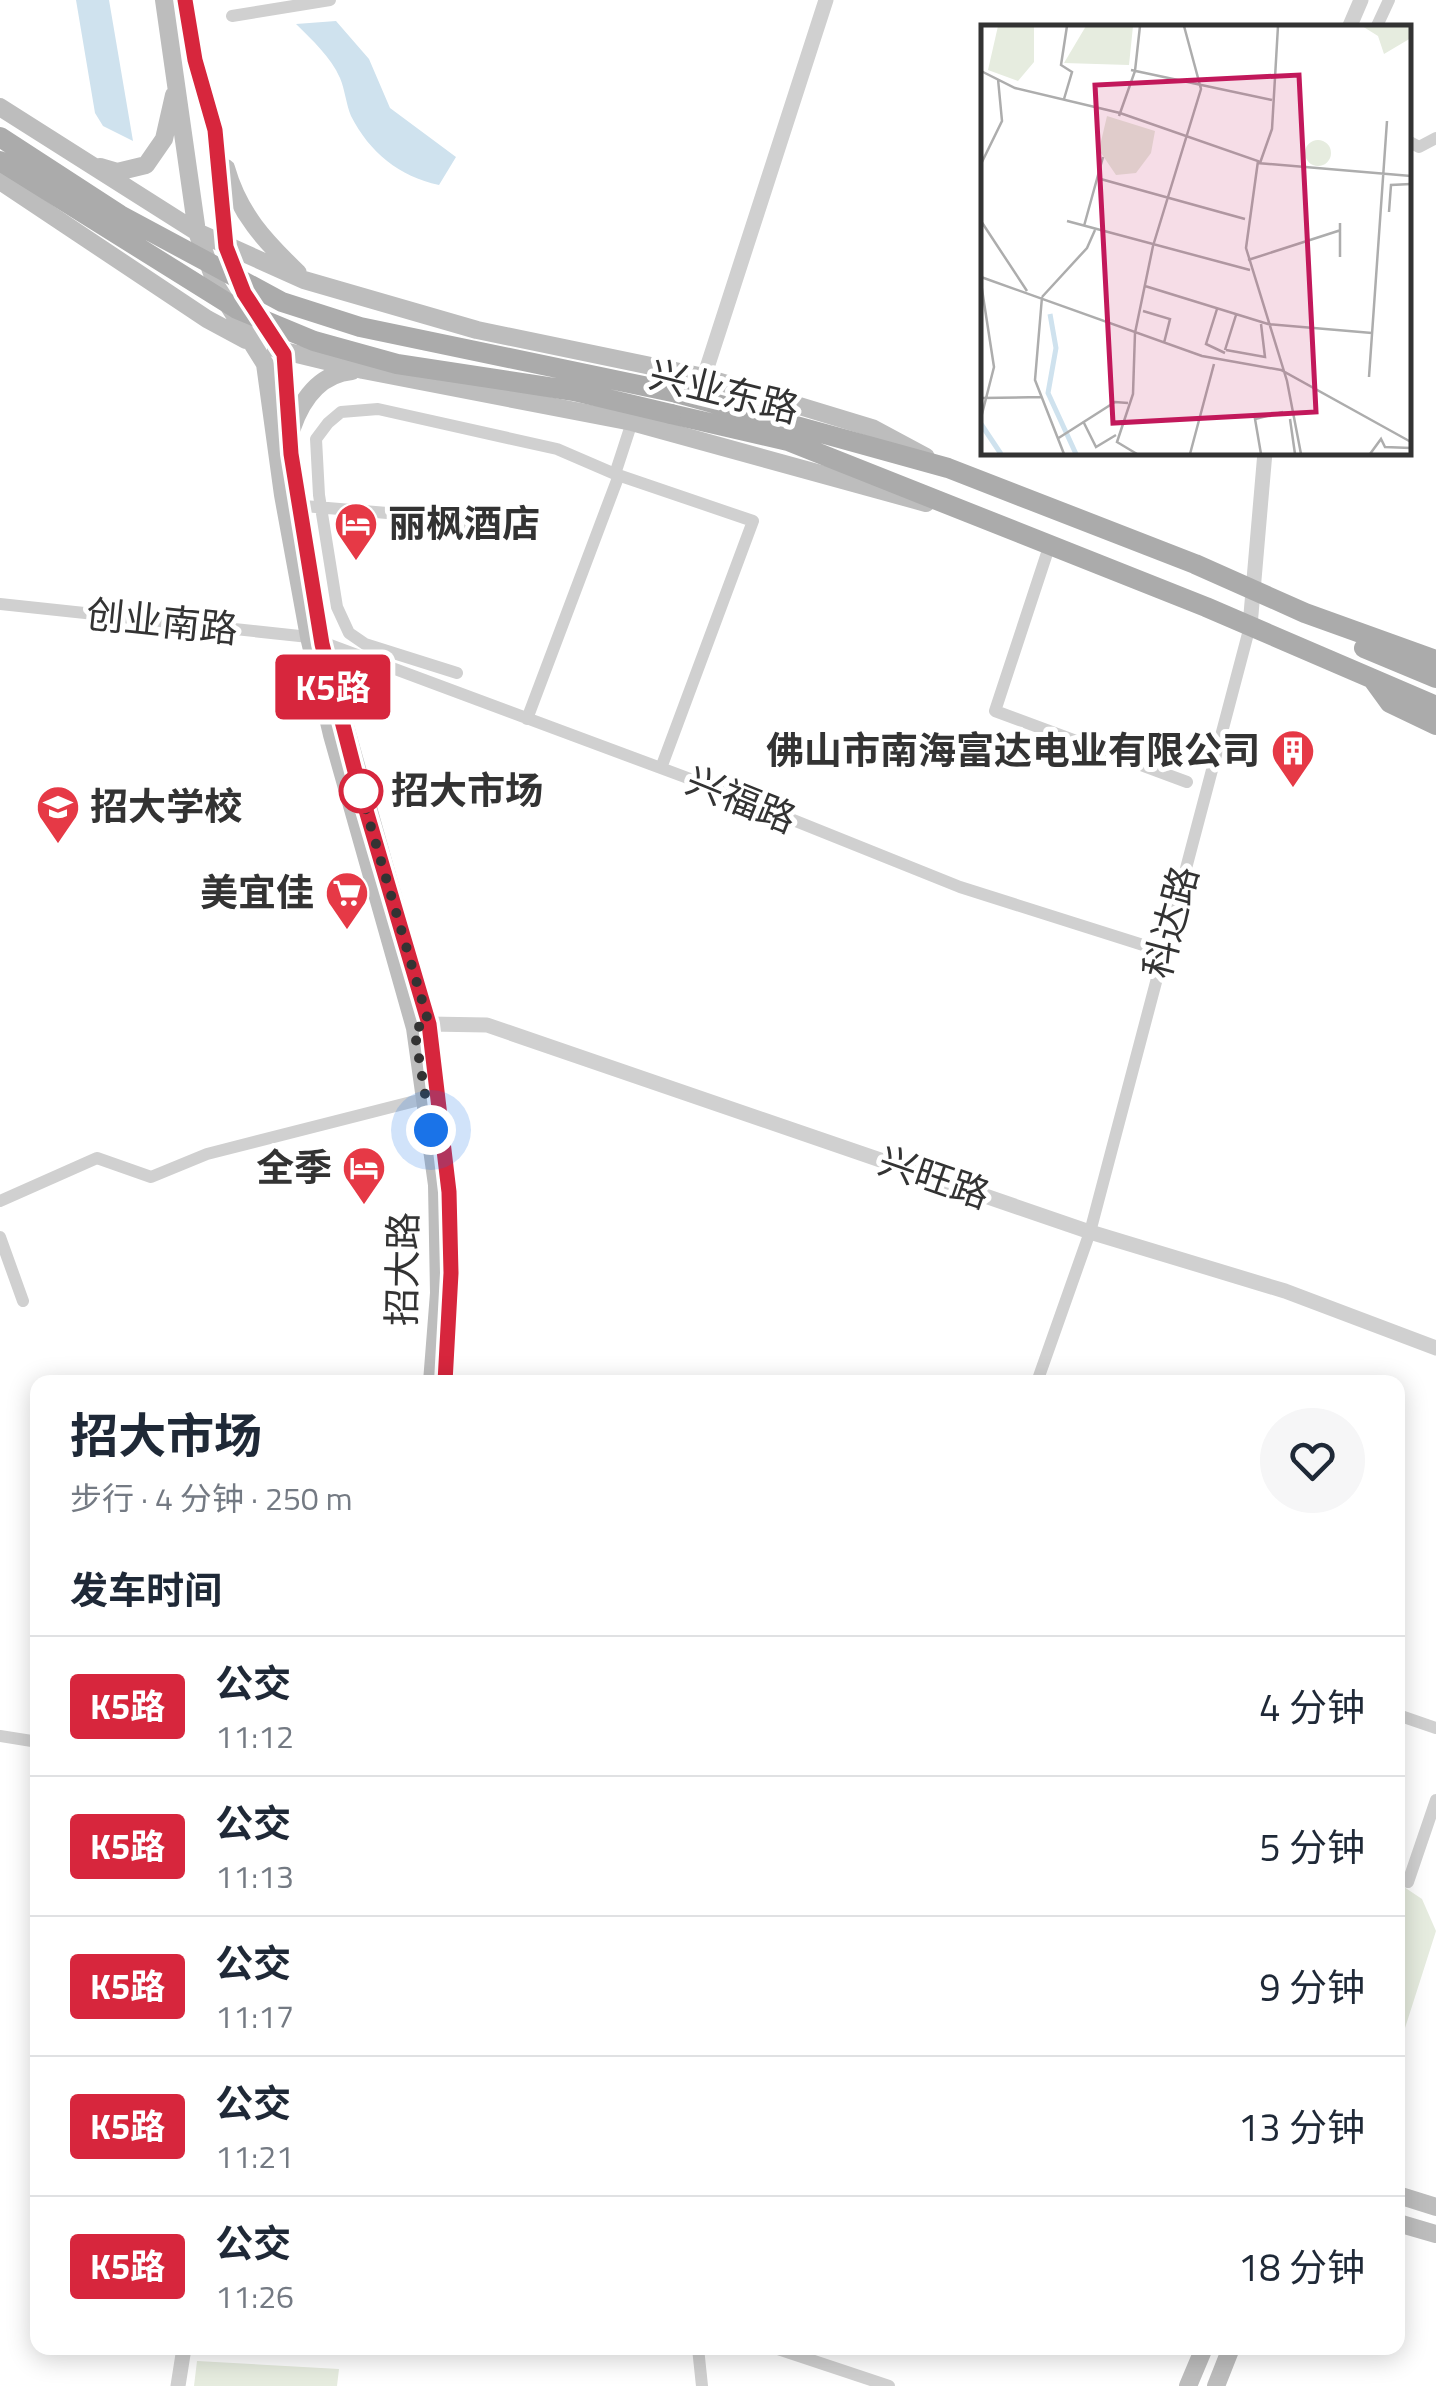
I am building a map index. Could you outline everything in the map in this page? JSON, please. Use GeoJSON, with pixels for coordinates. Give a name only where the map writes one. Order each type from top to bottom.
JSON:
{"type":"FeatureCollection","features":[{"type":"Feature","properties":{"kind":"main road","name":"招大路"},"geometry":{"type":"LineString","coordinates":[[164,0],[197,232],[217,288],[265,364],[316,641],[422,1026],[449,1192],[451,1273],[445,1375]]}},
{"type":"Feature","properties":{"kind":"main road"},"geometry":{"type":"LineString","coordinates":[[185,0],[195,60],[230,182],[258,234],[304,280]]}},
{"type":"Feature","properties":{"kind":"main road"},"geometry":{"type":"LineString","coordinates":[[78,160],[117,172],[146,165],[164,139],[178,80]]}},
{"type":"Feature","properties":{"kind":"main road"},"geometry":{"type":"LineString","coordinates":[[0,107],[197,232],[304,280],[477,330],[704,377],[872,428],[948,468]]}},
{"type":"Feature","properties":{"kind":"main road"},"geometry":{"type":"LineString","coordinates":[[182,112],[188,120],[198,120],[203,119],[209,108]]}},
{"type":"Feature","properties":{"kind":"main road"},"geometry":{"type":"LineString","coordinates":[[215,130],[226,247],[244,293],[281,350]]}},
{"type":"Feature","properties":{"kind":"main road"},"geometry":{"type":"LineString","coordinates":[[0,136],[120,215],[282,302],[360,327],[677,393],[948,468],[1195,564],[1305,613],[1436,660]]}},
{"type":"Feature","properties":{"kind":"main road","name":"兴业东路"},"geometry":{"type":"LineString","coordinates":[[0,161],[237,309],[314,341],[397,364],[574,391],[788,442],[980,515],[1436,706]]}},
{"type":"Feature","properties":{"kind":"main road"},"geometry":{"type":"LineString","coordinates":[[0,181],[207,319],[248,342],[363,370],[632,422],[876,491],[980,515]]}},
{"type":"Feature","properties":{"kind":"main road","name":"招大路"},"geometry":{"type":"LineString","coordinates":[[281,350],[292,506]]}},
{"type":"Feature","properties":{"kind":"main road"},"geometry":{"type":"LineString","coordinates":[[291,454],[292,426],[303,402],[319,382],[339,372],[363,370]]}},
{"type":"Feature","properties":{"kind":"main road"},"geometry":{"type":"LineString","coordinates":[[1185,599],[1196,598],[1203,583],[1195,564]]}},
{"type":"Feature","properties":{"kind":"main road"},"geometry":{"type":"LineString","coordinates":[[1305,613],[1308,624],[1436,678]]}},
{"type":"Feature","properties":{"kind":"main road"},"geometry":{"type":"LineString","coordinates":[[1373,680],[1390,703],[1436,725]]}},
{"type":"Feature","properties":{"kind":"main road","name":"招大路"},"geometry":{"type":"LineString","coordinates":[[422,1026],[437,1185],[439,1292],[433,1375]]}},
{"type":"Feature","properties":{"kind":"main road"},"geometry":{"type":"LineString","coordinates":[[1405,2197],[1436,2206]]}},
{"type":"Feature","properties":{"kind":"main road"},"geometry":{"type":"LineString","coordinates":[[1405,2225],[1436,2234]]}},
{"type":"Feature","properties":{"kind":"main road"},"geometry":{"type":"LineString","coordinates":[[1188,2386],[1201,2355]]}},
{"type":"Feature","properties":{"kind":"main road"},"geometry":{"type":"LineString","coordinates":[[1216,2386],[1229,2355]]}},
{"type":"Feature","properties":{"kind":"street"},"geometry":{"type":"LineString","coordinates":[[232,16],[330,0]]}},
{"type":"Feature","properties":{"kind":"street"},"geometry":{"type":"LineString","coordinates":[[704,377],[826,0]]}},
{"type":"Feature","properties":{"kind":"street"},"geometry":{"type":"LineString","coordinates":[[1350,25],[1361,0]]}},
{"type":"Feature","properties":{"kind":"street"},"geometry":{"type":"LineString","coordinates":[[1377,25],[1389,0]]}},
{"type":"Feature","properties":{"kind":"street"},"geometry":{"type":"LineString","coordinates":[[1411,143],[1419,147],[1436,138]]}},
{"type":"Feature","properties":{"kind":"street"},"geometry":{"type":"LineString","coordinates":[[456,674],[365,644],[349,633],[337,607],[316,439],[341,412],[378,409],[526,440],[753,521],[661,768]]}},
{"type":"Feature","properties":{"kind":"street"},"geometry":{"type":"LineString","coordinates":[[527,719],[617,474],[632,422]]}},
{"type":"Feature","properties":{"kind":"street","name":"科达路"},"geometry":{"type":"LineString","coordinates":[[1039,1375],[1090,1232],[1250,626],[1266,455]]}},
{"type":"Feature","properties":{"kind":"street"},"geometry":{"type":"LineString","coordinates":[[292,506],[411,515],[511,537]]}},
{"type":"Feature","properties":{"kind":"street"},"geometry":{"type":"LineString","coordinates":[[1050,544],[995,711],[1187,782]]}},
{"type":"Feature","properties":{"kind":"street","name":"创业南路"},"geometry":{"type":"LineString","coordinates":[[0,604],[316,641]]}},
{"type":"Feature","properties":{"kind":"street","name":"兴福路"},"geometry":{"type":"LineString","coordinates":[[316,641],[661,768],[960,887],[1162,950]]}},
{"type":"Feature","properties":{"kind":"street","name":"兴旺路"},"geometry":{"type":"LineString","coordinates":[[422,1026],[487,1025],[1090,1232],[1284,1291],[1436,1348]]}},
{"type":"Feature","properties":{"kind":"street"},"geometry":{"type":"LineString","coordinates":[[0,1201],[96,1158],[151,1177],[208,1154],[427,1098]]}},
{"type":"Feature","properties":{"kind":"street"},"geometry":{"type":"LineString","coordinates":[[0,1238],[23,1301]]}},
{"type":"Feature","properties":{"kind":"street"},"geometry":{"type":"LineString","coordinates":[[1405,1717],[1436,1728]]}},
{"type":"Feature","properties":{"kind":"street"},"geometry":{"type":"LineString","coordinates":[[0,1736],[30,1741]]}},
{"type":"Feature","properties":{"kind":"street"},"geometry":{"type":"LineString","coordinates":[[1408,1882],[1436,1800]]}},
{"type":"Feature","properties":{"kind":"street"},"geometry":{"type":"LineString","coordinates":[[178,2386],[183,2355]]}},
{"type":"Feature","properties":{"kind":"street"},"geometry":{"type":"LineString","coordinates":[[699,2355],[702,2386]]}},
{"type":"Feature","properties":{"kind":"street"},"geometry":{"type":"LineString","coordinates":[[796,2355],[889,2386]]}},
{"type":"Feature","properties":{"kind":"shaded area"},"geometry":{"type":"Polygon","coordinates":[[[1405,1888],[1422,1899],[1436,1931],[1405,2028],[1405,1888]]]}},
{"type":"Feature","properties":{"kind":"shaded area"},"geometry":{"type":"Polygon","coordinates":[[[197,2361],[339,2369],[337,2386],[194,2386],[197,2361]]]}},
{"type":"Feature","properties":{"kind":"water"},"geometry":{"type":"Polygon","coordinates":[[[76,0],[109,0],[133,141],[103,126],[95,113],[76,0]]]}},
{"type":"Feature","properties":{"kind":"water"},"geometry":{"type":"Polygon","coordinates":[[[336,21],[369,59],[390,108],[456,157],[439,185],[399,169],[367,141],[351,116],[336,70],[296,24],[336,21]]]}},
{"type":"Feature","properties":{"kind":"bus line","name":"K5路"},"geometry":{"type":"LineString","coordinates":[[185,0],[195,60],[215,130],[226,247],[244,293],[284,354],[291,454],[322,644],[358,783],[429,1024],[449,1192],[451,1273],[445,1375]]}},
{"type":"Feature","properties":{"kind":"place","name":"丽枫酒店"},"geometry":{"type":"Point","coordinates":[356,562]}},
{"type":"Feature","properties":{"kind":"place","name":"佛山市南海富达电业有限公司"},"geometry":{"type":"Point","coordinates":[1293,789]}},
{"type":"Feature","properties":{"kind":"place","name":"招大市场"},"geometry":{"type":"Point","coordinates":[361,791]}},
{"type":"Feature","properties":{"kind":"place","name":"招大学校"},"geometry":{"type":"Point","coordinates":[58,845]}},
{"type":"Feature","properties":{"kind":"place","name":"美宜佳"},"geometry":{"type":"Point","coordinates":[347,931]}},
{"type":"Feature","properties":{"kind":"place","name":"全季"},"geometry":{"type":"Point","coordinates":[364,1206]}},
{"type":"Feature","properties":{"kind":"route"},"geometry":{"type":"LineString","coordinates":[[361,791],[358,783],[429,1024],[414,1028],[431,1130]]}}]}
